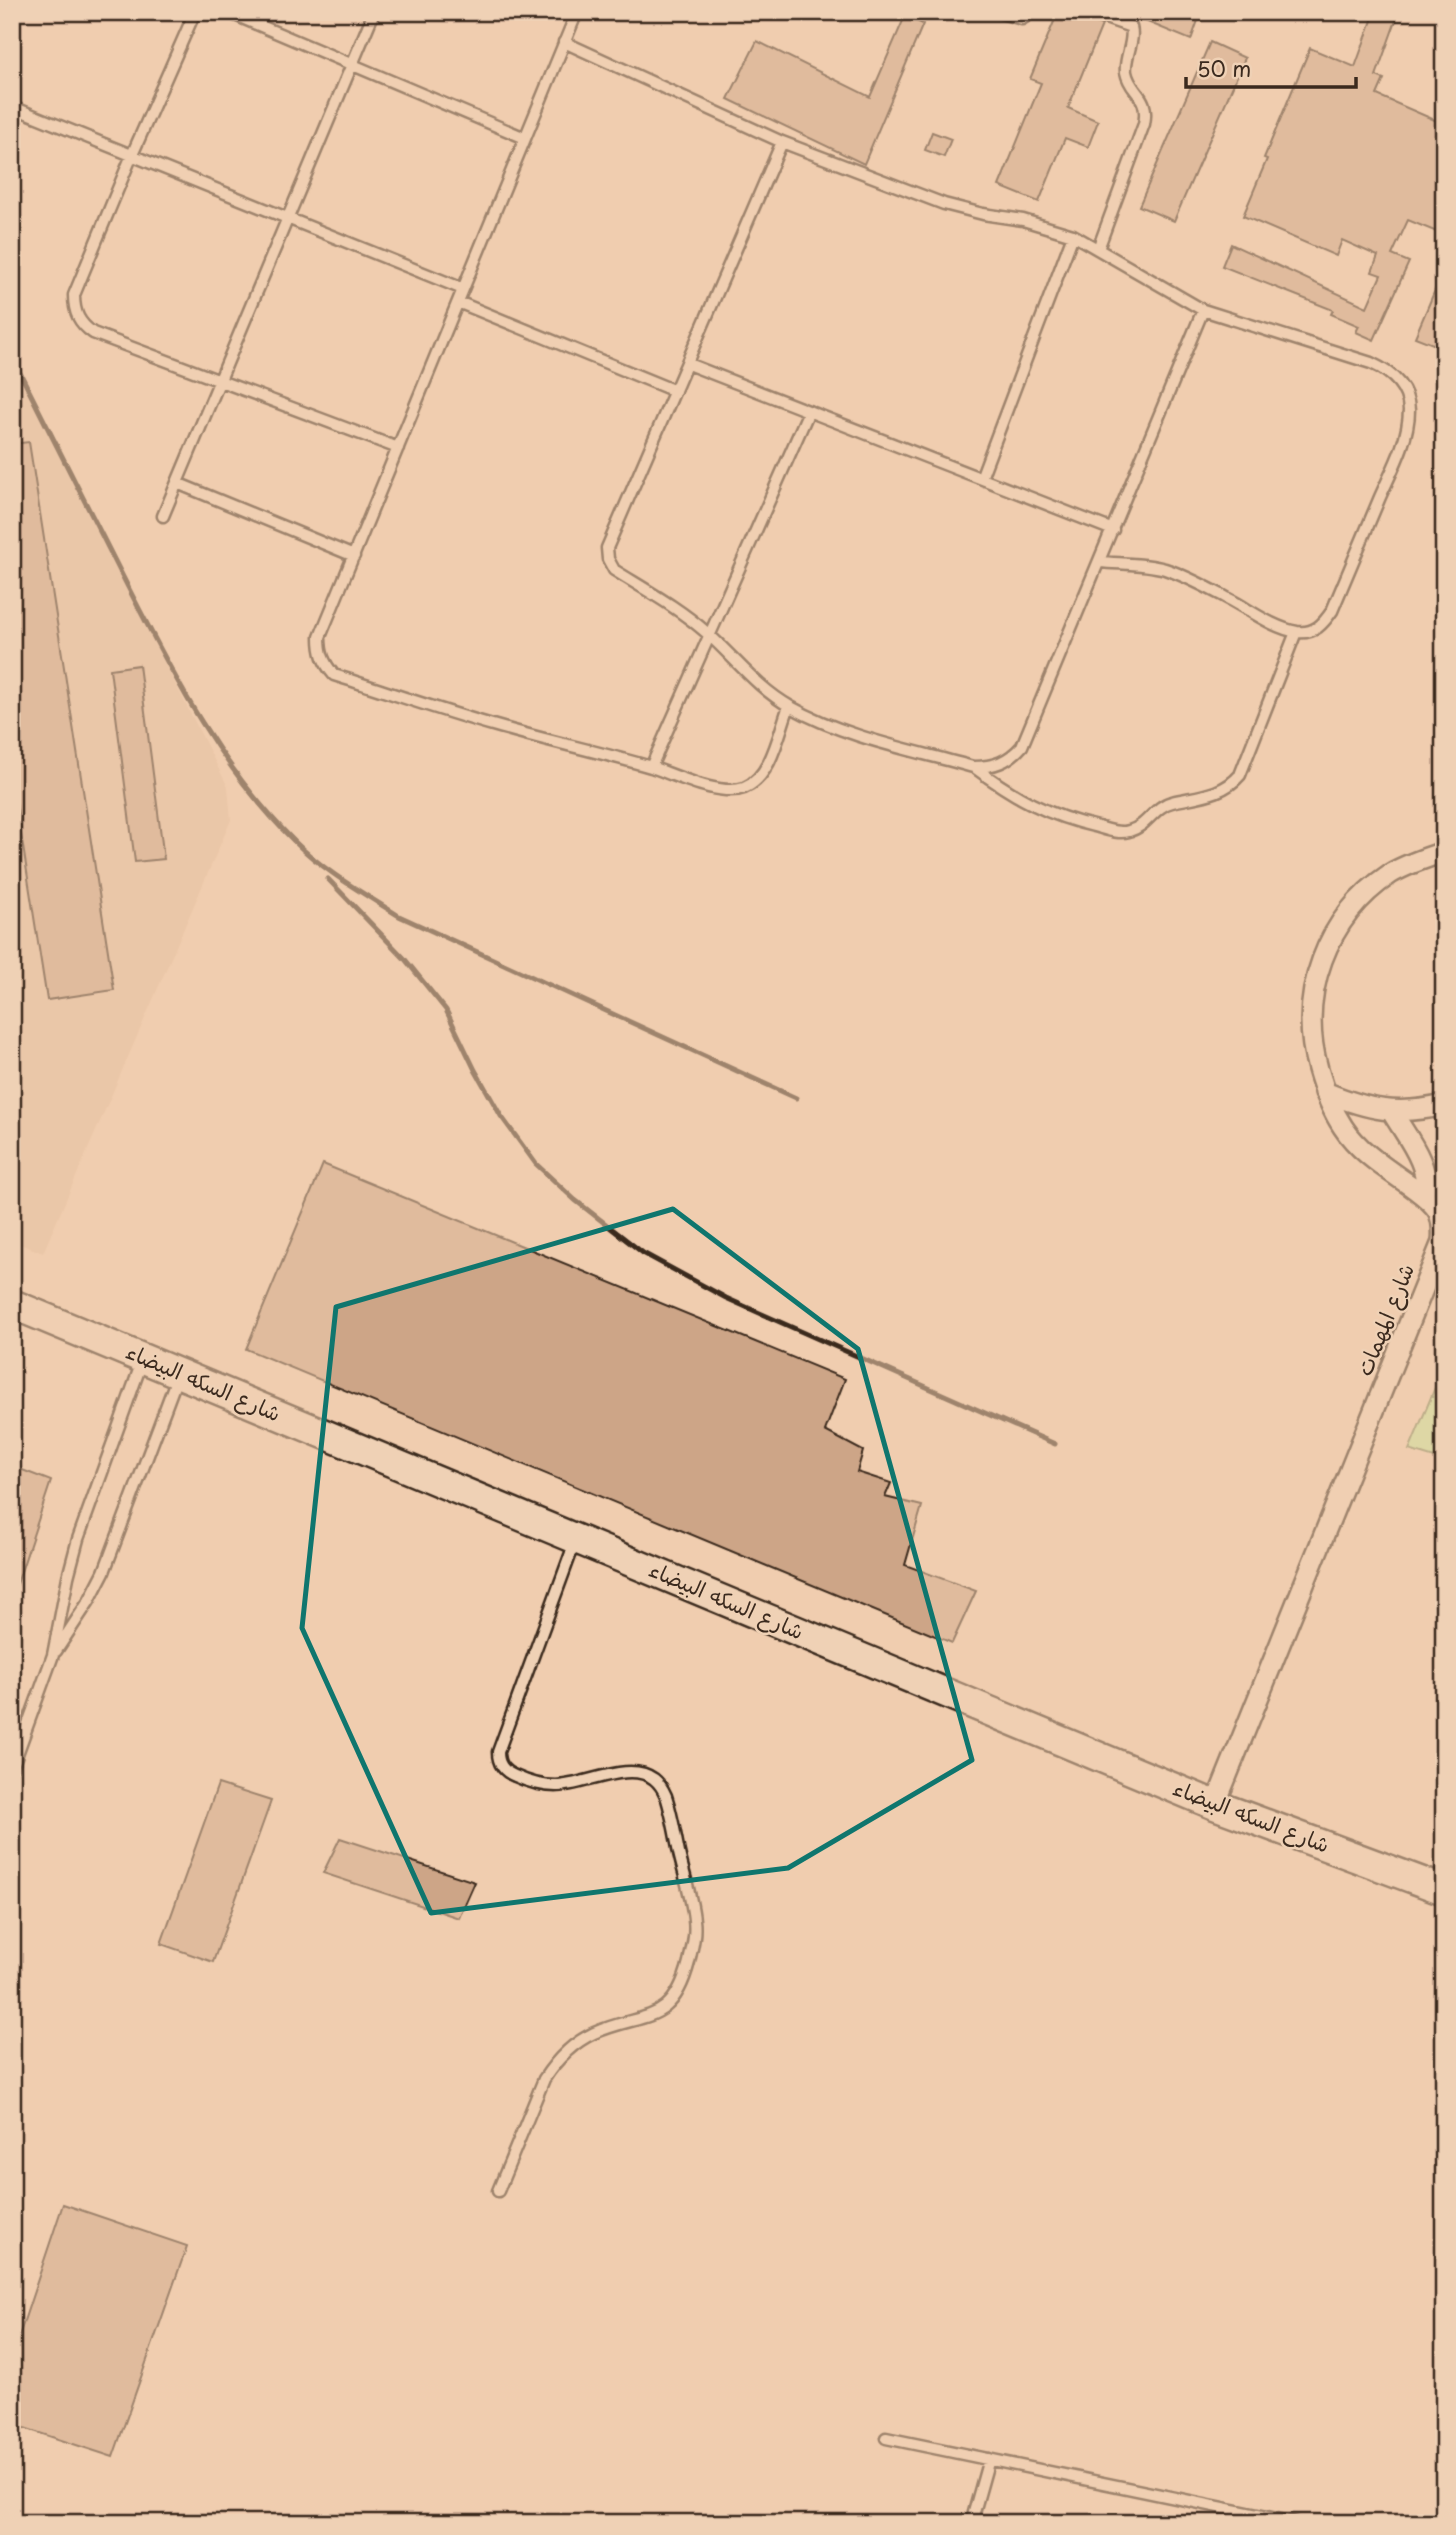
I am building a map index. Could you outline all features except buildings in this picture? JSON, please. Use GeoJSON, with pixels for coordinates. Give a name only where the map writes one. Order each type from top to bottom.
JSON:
{"type":"FeatureCollection","features":[{"type":"Feature","properties":{"kind":"street","name":"شارع المهمات"},"geometry":{"type":"LineString","coordinates":[[1215,1805],[1443,1242],[1443,1225],[1437,1209],[1363,1150],[1344,1129],[1325,1092],[1313,1050],[1313,992],[1320,963],[1348,912],[1368,891],[1400,869],[1444,852]]}},
{"type":"Feature","properties":{"kind":"street"},"geometry":{"type":"LineString","coordinates":[[1325,1092],[1354,1104],[1392,1112],[1423,1110],[1444,1105]]}},
{"type":"Feature","properties":{"kind":"street"},"geometry":{"type":"LineString","coordinates":[[1392,1112],[1423,1169],[1427,1186],[1424,1196]]}},
{"type":"Feature","properties":{"kind":"street","name":"شارع السكه البيضاء"},"geometry":{"type":"LineString","coordinates":[[12,1304],[1215,1805],[1444,1890]]}},
{"type":"Feature","properties":{"kind":"lane"},"geometry":{"type":"LineString","coordinates":[[195,12],[74,295],[77,317],[93,333],[398,449]]}},
{"type":"Feature","properties":{"kind":"lane"},"geometry":{"type":"LineString","coordinates":[[228,12],[525,138]]}},
{"type":"Feature","properties":{"kind":"lane"},"geometry":{"type":"LineString","coordinates":[[163,516],[374,12]]}},
{"type":"Feature","properties":{"kind":"lane"},"geometry":{"type":"LineString","coordinates":[[577,12],[320,637],[320,651],[324,664],[334,675],[495,726],[730,790],[743,788],[765,769],[789,706]]}},
{"type":"Feature","properties":{"kind":"lane"},"geometry":{"type":"LineString","coordinates":[[998,12],[1022,19],[1033,12]]}},
{"type":"Feature","properties":{"kind":"lane"},"geometry":{"type":"LineString","coordinates":[[1088,12],[1131,27],[1126,72],[1146,110],[1144,124],[1098,249]]}},
{"type":"Feature","properties":{"kind":"lane"},"geometry":{"type":"LineString","coordinates":[[564,42],[782,142],[944,204],[1023,220],[1073,235],[1203,310],[1371,363],[1385,369],[1398,380],[1406,394],[1409,409],[1400,450],[1332,611],[1323,625],[1314,630],[1296,632],[1165,569],[1141,564],[1100,562]]}},
{"type":"Feature","properties":{"kind":"lane"},"geometry":{"type":"LineString","coordinates":[[15,108],[463,289]]}},
{"type":"Feature","properties":{"kind":"lane"},"geometry":{"type":"LineString","coordinates":[[782,142],[688,364],[611,536],[607,548],[608,559],[614,570],[667,603],[709,635],[760,686],[816,721],[973,767],[1007,792],[1045,811],[1122,833],[1143,825],[1163,806],[1224,790],[1240,775],[1296,632]]}},
{"type":"Feature","properties":{"kind":"lane"},"geometry":{"type":"LineString","coordinates":[[981,478],[1073,235]]}},
{"type":"Feature","properties":{"kind":"lane"},"geometry":{"type":"LineString","coordinates":[[458,302],[675,391]]}},
{"type":"Feature","properties":{"kind":"lane"},"geometry":{"type":"LineString","coordinates":[[973,767],[1000,764],[1013,757],[1022,746],[1203,310]]}},
{"type":"Feature","properties":{"kind":"lane"},"geometry":{"type":"LineString","coordinates":[[688,364],[1113,530]]}},
{"type":"Feature","properties":{"kind":"lane"},"geometry":{"type":"LineString","coordinates":[[651,767],[809,411]]}},
{"type":"Feature","properties":{"kind":"lane"},"geometry":{"type":"LineString","coordinates":[[177,483],[354,556]]}},
{"type":"Feature","properties":{"kind":"lane"},"geometry":{"type":"LineString","coordinates":[[12,1768],[53,1655],[78,1539],[143,1359]]}},
{"type":"Feature","properties":{"kind":"lane"},"geometry":{"type":"LineString","coordinates":[[53,1655],[78,1619],[104,1572],[179,1373]]}},
{"type":"Feature","properties":{"kind":"lane"},"geometry":{"type":"LineString","coordinates":[[498,2191],[551,2068],[581,2040],[607,2028],[652,2016],[669,2005],[684,1982],[695,1938],[694,1919],[666,1797],[656,1780],[639,1772],[629,1771],[575,1784],[541,1785],[508,1773],[498,1758],[576,1539]]}},
{"type":"Feature","properties":{"kind":"lane"},"geometry":{"type":"LineString","coordinates":[[886,2438],[1296,2523]]}},
{"type":"Feature","properties":{"kind":"lane"},"geometry":{"type":"LineString","coordinates":[[971,2523],[989,2459]]}},
{"type":"Feature","properties":{"kind":"highlighted area"},"geometry":{"type":"Polygon","coordinates":[[[673,1209],[858,1349],[972,1760],[788,1868],[431,1913],[302,1628],[336,1307],[673,1209]]]}},
{"type":"Feature","properties":{"kind":"shaded area"},"geometry":{"type":"Polygon","coordinates":[[[12,363],[228,787],[231,820],[43,1253],[12,1241],[12,363]]]}},
{"type":"Feature","properties":{"kind":"green space"},"geometry":{"type":"Polygon","coordinates":[[[1444,1366],[1444,1461],[1409,1450],[1444,1366]]]}},
{"type":"Feature","properties":{"kind":"railway"},"geometry":{"type":"LineString","coordinates":[[12,357],[127,585],[200,720],[244,784],[295,842],[332,873],[399,916],[796,1098]]}},
{"type":"Feature","properties":{"kind":"railway"},"geometry":{"type":"LineString","coordinates":[[328,879],[404,958],[446,1010],[501,1116],[536,1164],[575,1200],[643,1253],[726,1298],[1055,1444]]}}]}
